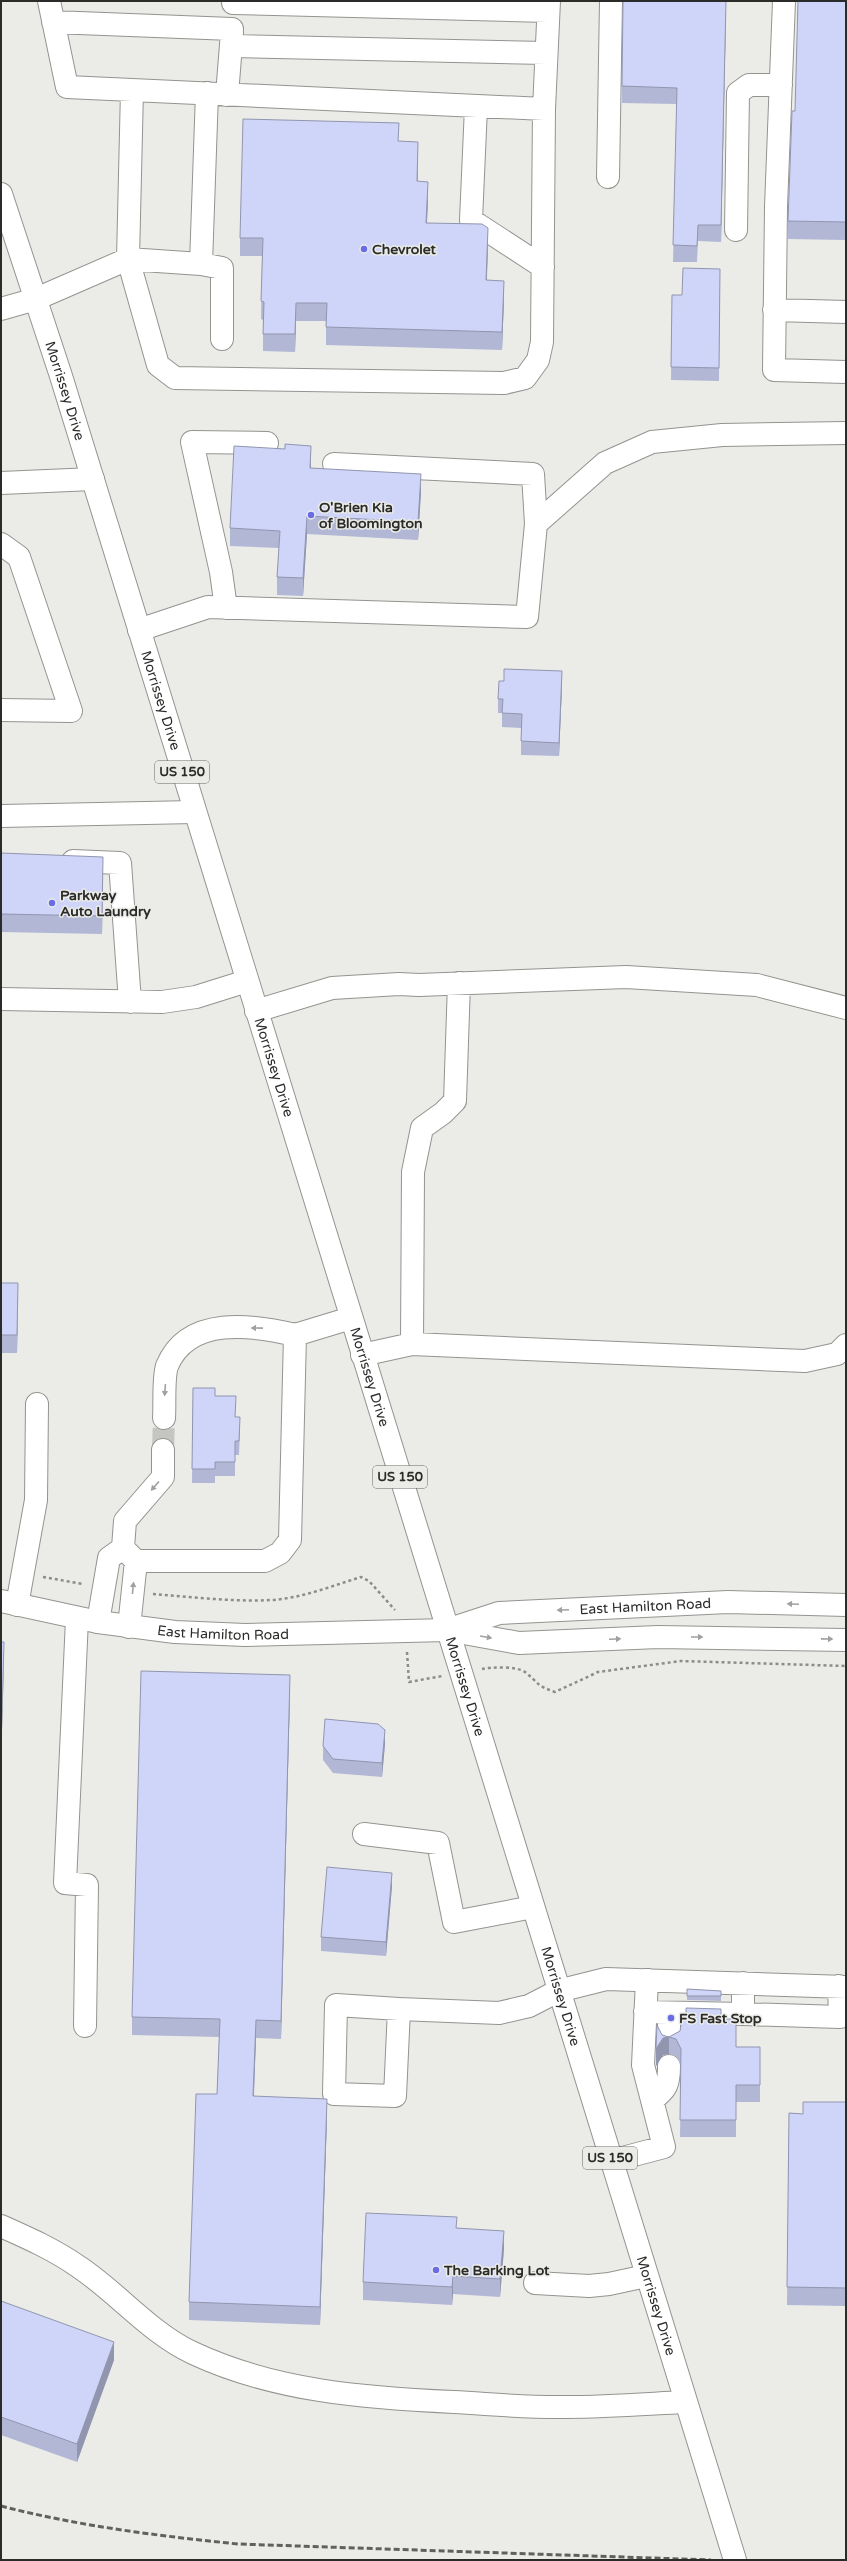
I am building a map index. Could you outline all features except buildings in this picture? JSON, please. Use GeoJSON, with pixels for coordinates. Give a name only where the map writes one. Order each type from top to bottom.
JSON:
{"type":"FeatureCollection","features":[{"type":"Feature","properties":{"kind":"main road"},"geometry":{"type":"LineString","coordinates":[[49,1],[67,87],[544,109]]}},
{"type":"Feature","properties":{"kind":"main road"},"geometry":{"type":"LineString","coordinates":[[608,177],[611,1]]}},
{"type":"Feature","properties":{"kind":"main road"},"geometry":{"type":"LineString","coordinates":[[784,1],[774,310],[774,370],[846,372]]}},
{"type":"Feature","properties":{"kind":"main road"},"geometry":{"type":"LineString","coordinates":[[132,90],[128,259],[158,365],[175,378],[504,383],[525,378],[538,360],[542,342],[544,109],[548,6],[233,2],[232,38],[217,94],[201,264]]}},
{"type":"Feature","properties":{"kind":"main road"},"geometry":{"type":"LineString","coordinates":[[53,22],[232,38],[546,53]]}},
{"type":"Feature","properties":{"kind":"main road"},"geometry":{"type":"LineString","coordinates":[[736,230],[738,93],[749,86],[781,85]]}},
{"type":"Feature","properties":{"kind":"main road"},"geometry":{"type":"LineString","coordinates":[[476,106],[471,220],[543,267]]}},
{"type":"Feature","properties":{"kind":"main road","name":"Morrissey Drive"},"geometry":{"type":"LineString","coordinates":[[1,194],[36,299],[139,630],[684,2402],[735,2560]]}},
{"type":"Feature","properties":{"kind":"main road"},"geometry":{"type":"LineString","coordinates":[[1,309],[36,299],[128,259],[201,264],[222,268],[222,339]]}},
{"type":"Feature","properties":{"kind":"main road"},"geometry":{"type":"LineString","coordinates":[[774,310],[846,312]]}},
{"type":"Feature","properties":{"kind":"main road"},"geometry":{"type":"LineString","coordinates":[[536,524],[605,463],[652,442],[722,435],[846,433]]}},
{"type":"Feature","properties":{"kind":"main road"},"geometry":{"type":"LineString","coordinates":[[226,608],[221,572],[192,442],[268,443]]}},
{"type":"Feature","properties":{"kind":"main road"},"geometry":{"type":"LineString","coordinates":[[139,630],[208,607],[527,616],[536,524],[534,474],[334,464]]}},
{"type":"Feature","properties":{"kind":"main road"},"geometry":{"type":"LineString","coordinates":[[1,483],[92,479]]}},
{"type":"Feature","properties":{"kind":"main road"},"geometry":{"type":"LineString","coordinates":[[1,544],[20,557],[71,711],[1,710]]}},
{"type":"Feature","properties":{"kind":"main road"},"geometry":{"type":"LineString","coordinates":[[1,816],[194,812]]}},
{"type":"Feature","properties":{"kind":"main road"},"geometry":{"type":"LineString","coordinates":[[56,860],[120,863],[130,1002]]}},
{"type":"Feature","properties":{"kind":"main road"},"geometry":{"type":"LineString","coordinates":[[256,1011],[332,988],[399,984],[626,977],[757,984],[846,1008]]}},
{"type":"Feature","properties":{"kind":"main road"},"geometry":{"type":"LineString","coordinates":[[1,1000],[130,1002],[196,997],[247,981]]}},
{"type":"Feature","properties":{"kind":"main road"},"geometry":{"type":"LineString","coordinates":[[412,1344],[413,1172],[422,1128],[443,1113],[455,1101],[459,983]]}},
{"type":"Feature","properties":{"kind":"main road"},"geometry":{"type":"LineString","coordinates":[[164,1418],[167,1367],[183,1342],[218,1327],[264,1328],[295,1335],[350,1318]]}},
{"type":"Feature","properties":{"kind":"main road"},"geometry":{"type":"LineString","coordinates":[[85,2026],[87,1885],[65,1883],[88,1620],[109,1558],[130,1554],[265,1562],[280,1553],[290,1540],[295,1335]]}},
{"type":"Feature","properties":{"kind":"main road"},"geometry":{"type":"LineString","coordinates":[[362,1355],[412,1344],[805,1361],[837,1354],[846,1345]]}},
{"type":"Feature","properties":{"kind":"main road"},"geometry":{"type":"LineString","coordinates":[[9,1603],[36,1500],[37,1404]]}},
{"type":"Feature","properties":{"kind":"main road"},"geometry":{"type":"LineString","coordinates":[[129,1627],[130,1554],[125,1521],[163,1477],[163,1450]]}},
{"type":"Feature","properties":{"kind":"main road","name":"East Hamilton Road"},"geometry":{"type":"LineString","coordinates":[[447,1630],[499,1613],[728,1602],[846,1605]]}},
{"type":"Feature","properties":{"kind":"main road","name":"East Hamilton Road"},"geometry":{"type":"LineString","coordinates":[[9,1603],[88,1620],[129,1627],[175,1632],[245,1635],[447,1630],[519,1643],[658,1637],[846,1640]]}},
{"type":"Feature","properties":{"kind":"main road"},"geometry":{"type":"LineString","coordinates":[[364,1834],[438,1843],[454,1922],[533,1907]]}},
{"type":"Feature","properties":{"kind":"main road"},"geometry":{"type":"LineString","coordinates":[[399,2009],[395,2096],[334,2094],[336,2005],[499,2013],[529,2006],[558,1991],[606,1979],[843,1986],[840,2017],[645,2012]]}},
{"type":"Feature","properties":{"kind":"main road"},"geometry":{"type":"LineString","coordinates":[[611,2161],[664,2147],[643,2065],[648,1980]]}},
{"type":"Feature","properties":{"kind":"main road"},"geometry":{"type":"LineString","coordinates":[[743,1983],[743,2014]]}},
{"type":"Feature","properties":{"kind":"main road"},"geometry":{"type":"LineString","coordinates":[[669,2013],[669,2041]]}},
{"type":"Feature","properties":{"kind":"main road"},"geometry":{"type":"LineString","coordinates":[[652,2100],[664,2091],[669,2083],[669,2066]]}},
{"type":"Feature","properties":{"kind":"main road"},"geometry":{"type":"LineString","coordinates":[[1,2226],[42,2245],[80,2267],[160,2332],[190,2352],[226,2368],[272,2382],[332,2393],[408,2400],[566,2407],[684,2402]]}},
{"type":"Feature","properties":{"kind":"main road"},"geometry":{"type":"LineString","coordinates":[[535,2283],[596,2285],[646,2276]]}},
{"type":"Feature","properties":{"kind":"tunnel"},"geometry":{"type":"LineString","coordinates":[[163,1450],[164,1418]]}},
{"type":"Feature","properties":{"kind":"railway"},"geometry":{"type":"LineString","coordinates":[[1,2506],[119,2530],[238,2544],[711,2560]]}},
{"type":"Feature","properties":{"kind":"place","name":"Chevrolet"},"geometry":{"type":"Point","coordinates":[364,249]}},
{"type":"Feature","properties":{"kind":"place","name":"O'Brien Kia of Bloomington"},"geometry":{"type":"Point","coordinates":[311,515]}},
{"type":"Feature","properties":{"kind":"place","name":"Parkway Auto Laundry"},"geometry":{"type":"Point","coordinates":[52,903]}},
{"type":"Feature","properties":{"kind":"place","name":"FS Fast Stop"},"geometry":{"type":"Point","coordinates":[671,2018]}},
{"type":"Feature","properties":{"kind":"place","name":"The Barking Lot"},"geometry":{"type":"Point","coordinates":[436,2270]}}]}
